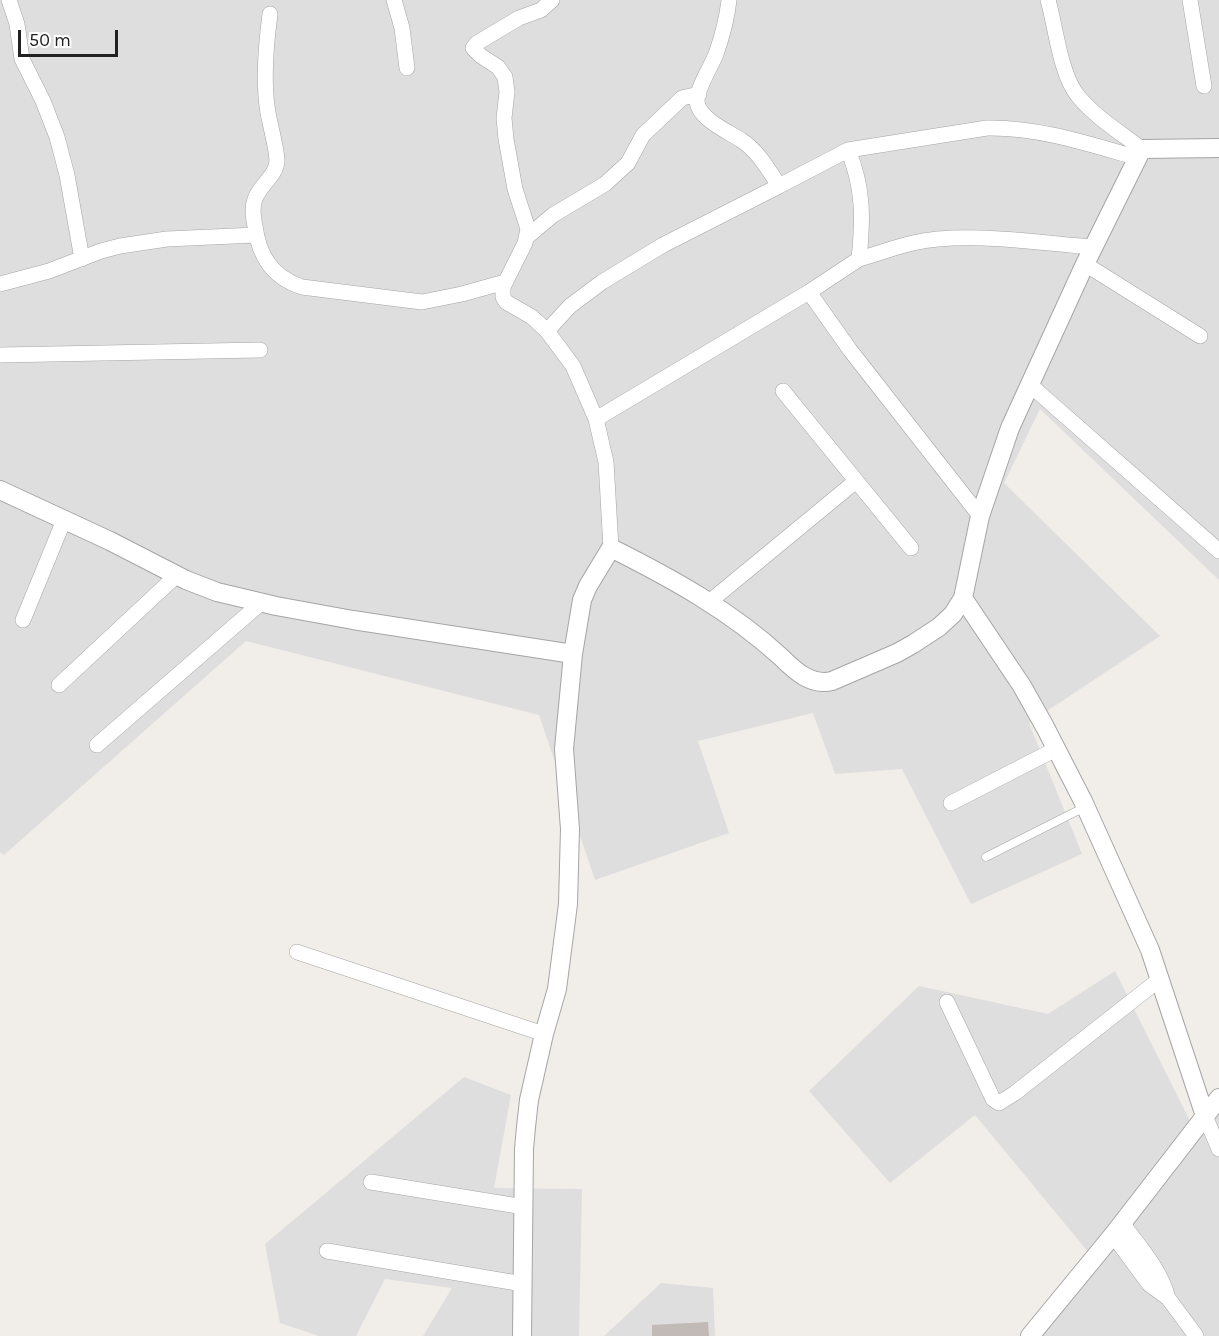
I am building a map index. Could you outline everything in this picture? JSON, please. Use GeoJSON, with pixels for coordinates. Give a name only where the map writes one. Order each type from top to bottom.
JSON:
{"type":"FeatureCollection","features":[{"type":"Feature","properties":{"kind":"street"},"geometry":{"type":"LineString","coordinates":[[9,0],[17,24],[21,59],[43,100],[57,137],[67,175],[82,259]]}},
{"type":"Feature","properties":{"kind":"street"},"geometry":{"type":"LineString","coordinates":[[394,0],[402,28],[407,68]]}},
{"type":"Feature","properties":{"kind":"street"},"geometry":{"type":"LineString","coordinates":[[528,236],[526,222],[515,189],[506,139],[505,77],[498,67],[473,48],[477,43],[519,18],[541,10],[552,0]]}},
{"type":"Feature","properties":{"kind":"street"},"geometry":{"type":"LineString","coordinates":[[729,0],[723,31],[697,102],[705,116],[747,145],[761,159],[779,186]]}},
{"type":"Feature","properties":{"kind":"street"},"geometry":{"type":"LineString","coordinates":[[1048,0],[1064,66],[1077,95],[1140,154]]}},
{"type":"Feature","properties":{"kind":"street"},"geometry":{"type":"LineString","coordinates":[[1190,0],[1204,86]]}},
{"type":"Feature","properties":{"kind":"street"},"geometry":{"type":"LineString","coordinates":[[270,14],[265,48],[266,103],[277,164],[276,170],[262,186],[253,203],[256,235],[265,260],[273,272],[289,283],[302,287],[422,302],[505,282]]}},
{"type":"Feature","properties":{"kind":"street"},"geometry":{"type":"LineString","coordinates":[[522,1336],[524,1149],[527,1118],[544,1034],[557,989],[568,904],[570,829],[564,748],[573,654],[582,600],[611,548],[606,462],[596,419],[573,366],[547,331],[532,317],[506,302],[502,293],[505,282],[528,236],[553,215],[605,184],[628,163],[643,135],[682,98],[699,94]]}},
{"type":"Feature","properties":{"kind":"street"},"geometry":{"type":"LineString","coordinates":[[547,331],[570,306],[602,282],[663,245],[848,150],[987,128],[1008,127],[1140,154],[1219,148]]}},
{"type":"Feature","properties":{"kind":"street"},"geometry":{"type":"LineString","coordinates":[[848,150],[861,193],[862,230],[859,259]]}},
{"type":"Feature","properties":{"kind":"street"},"geometry":{"type":"LineString","coordinates":[[611,548],[733,617],[760,638],[793,669],[821,684],[897,653],[939,627],[953,614],[963,598],[980,516],[1010,428],[1085,264],[1140,154]]}},
{"type":"Feature","properties":{"kind":"street"},"geometry":{"type":"LineString","coordinates":[[0,284],[38,275],[120,246],[166,238],[256,235]]}},
{"type":"Feature","properties":{"kind":"street"},"geometry":{"type":"LineString","coordinates":[[596,419],[809,292],[859,259],[914,243],[946,240],[990,239],[1094,247]]}},
{"type":"Feature","properties":{"kind":"street"},"geometry":{"type":"LineString","coordinates":[[1085,264],[1200,336]]}},
{"type":"Feature","properties":{"kind":"street"},"geometry":{"type":"LineString","coordinates":[[809,292],[850,350],[980,516]]}},
{"type":"Feature","properties":{"kind":"street"},"geometry":{"type":"LineString","coordinates":[[0,355],[260,350]]}},
{"type":"Feature","properties":{"kind":"street"},"geometry":{"type":"LineString","coordinates":[[1029,384],[1216,542]]}},
{"type":"Feature","properties":{"kind":"street"},"geometry":{"type":"LineString","coordinates":[[783,391],[911,548]]}},
{"type":"Feature","properties":{"kind":"street"},"geometry":{"type":"LineString","coordinates":[[708,603],[856,481]]}},
{"type":"Feature","properties":{"kind":"street"},"geometry":{"type":"LineString","coordinates":[[0,490],[217,592],[352,620],[573,654]]}},
{"type":"Feature","properties":{"kind":"street"},"geometry":{"type":"LineString","coordinates":[[23,620],[64,520]]}},
{"type":"Feature","properties":{"kind":"street"},"geometry":{"type":"LineString","coordinates":[[59,684],[177,575]]}},
{"type":"Feature","properties":{"kind":"street"},"geometry":{"type":"LineString","coordinates":[[963,598],[1022,686],[1085,807],[1150,951],[1205,1116],[1219,1149]]}},
{"type":"Feature","properties":{"kind":"street"},"geometry":{"type":"LineString","coordinates":[[97,745],[262,603]]}},
{"type":"Feature","properties":{"kind":"street"},"geometry":{"type":"LineString","coordinates":[[951,803],[1056,748]]}},
{"type":"Feature","properties":{"kind":"street"},"geometry":{"type":"LineString","coordinates":[[297,952],[544,1034]]}},
{"type":"Feature","properties":{"kind":"street"},"geometry":{"type":"LineString","coordinates":[[947,1002],[993,1099],[999,1103],[1015,1093],[1160,979]]}},
{"type":"Feature","properties":{"kind":"street"},"geometry":{"type":"LineString","coordinates":[[1030,1336],[1118,1229],[1219,1098]]}},
{"type":"Feature","properties":{"kind":"street"},"geometry":{"type":"LineString","coordinates":[[371,1182],[524,1207]]}},
{"type":"Feature","properties":{"kind":"street"},"geometry":{"type":"LineString","coordinates":[[1118,1229],[1149,1284],[1168,1298],[1196,1336]]}},
{"type":"Feature","properties":{"kind":"street"},"geometry":{"type":"LineString","coordinates":[[327,1251],[523,1284]]}},
{"type":"Feature","properties":{"kind":"lane"},"geometry":{"type":"LineString","coordinates":[[986,857],[1085,807]]}},
{"type":"Feature","properties":{"kind":"shaded area"},"geometry":{"type":"Polygon","coordinates":[[[0,0],[1219,0],[1219,580],[1040,409],[1004,483],[1160,636],[1029,723],[1082,854],[971,904],[902,769],[835,774],[813,713],[698,741],[729,833],[595,880],[539,715],[246,641],[4,855],[0,852],[0,0]]]}},
{"type":"Feature","properties":{"kind":"shaded area"},"geometry":{"type":"Polygon","coordinates":[[[1115,971],[1199,1139],[1219,1114],[1219,1336],[1032,1336],[1094,1259],[975,1115],[890,1183],[809,1091],[919,986],[1048,1014],[1115,971]]]}},
{"type":"Feature","properties":{"kind":"shaded area"},"geometry":{"type":"Polygon","coordinates":[[[464,1077],[511,1095],[494,1188],[582,1189],[579,1336],[423,1336],[452,1288],[385,1279],[356,1336],[319,1336],[280,1323],[265,1244],[464,1077]]]}},
{"type":"Feature","properties":{"kind":"shaded area"},"geometry":{"type":"Polygon","coordinates":[[[661,1283],[713,1288],[715,1336],[604,1336],[661,1283]]]}},
{"type":"Feature","properties":{"kind":"building"},"geometry":{"type":"Polygon","coordinates":[[[708,1322],[709,1336],[652,1336],[652,1325],[708,1322]]]}}]}
